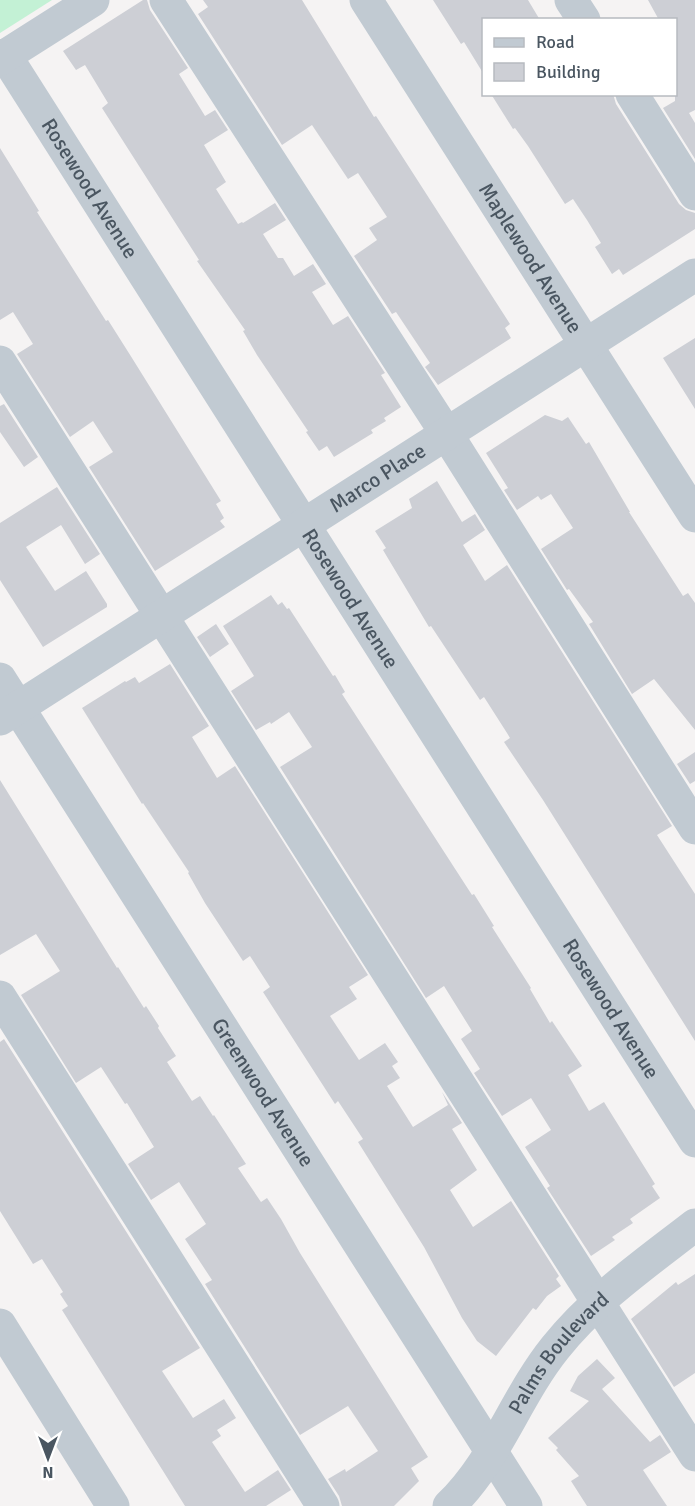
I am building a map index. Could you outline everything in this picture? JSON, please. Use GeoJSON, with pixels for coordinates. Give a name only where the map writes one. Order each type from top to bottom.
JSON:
{"type":"FeatureCollection","features":[{"type":"Feature","properties":{"kind":"street"},"geometry":{"type":"LineString","coordinates":[[3,57],[93,0]]}},
{"type":"Feature","properties":{"kind":"street"},"geometry":{"type":"LineString","coordinates":[[166,0],[446,433],[695,828]]}},
{"type":"Feature","properties":{"kind":"street","name":"Maplewood Avenue"},"geometry":{"type":"LineString","coordinates":[[366,0],[695,516]]}},
{"type":"Feature","properties":{"kind":"street"},"geometry":{"type":"LineString","coordinates":[[571,0],[583,18]]}},
{"type":"Feature","properties":{"kind":"street","name":"Rosewood Avenue"},"geometry":{"type":"LineString","coordinates":[[3,57],[305,525],[695,1141]]}},
{"type":"Feature","properties":{"kind":"street"},"geometry":{"type":"LineString","coordinates":[[633,96],[695,194]]}},
{"type":"Feature","properties":{"kind":"street","name":"Marco Place"},"geometry":{"type":"LineString","coordinates":[[9,713],[695,275]]}},
{"type":"Feature","properties":{"kind":"street"},"geometry":{"type":"LineString","coordinates":[[0,362],[695,1455]]}},
{"type":"Feature","properties":{"kind":"street","name":"Greenwood Avenue"},"geometry":{"type":"LineString","coordinates":[[0,679],[9,713],[526,1506]]}},
{"type":"Feature","properties":{"kind":"street"},"geometry":{"type":"LineString","coordinates":[[0,997],[323,1506]]}},
{"type":"Feature","properties":{"kind":"street","name":"Palms Boulevard"},"geometry":{"type":"LineString","coordinates":[[449,1506],[492,1453],[522,1399],[555,1348],[598,1301],[695,1225]]}},
{"type":"Feature","properties":{"kind":"street"},"geometry":{"type":"LineString","coordinates":[[0,1325],[113,1506]]}},
{"type":"Feature","properties":{"kind":"green space"},"geometry":{"type":"Polygon","coordinates":[[[0,0],[52,0],[0,33],[0,0]]]}},
{"type":"Feature","properties":{"kind":"building"},"geometry":{"type":"Polygon","coordinates":[[[143,0],[147,0],[150,10],[188,68],[179,74],[205,116],[215,110],[228,130],[204,145],[226,182],[216,189],[238,224],[275,203],[286,220],[263,234],[278,258],[283,258],[294,276],[313,264],[326,284],[312,292],[333,325],[348,316],[385,373],[381,375],[401,407],[384,418],[386,421],[371,430],[373,433],[334,457],[327,446],[319,451],[257,355],[243,331],[245,330],[197,261],[199,260],[102,108],[108,103],[85,65],[76,70],[63,51],[143,0]]]}},
{"type":"Feature","properties":{"kind":"building"},"geometry":{"type":"Polygon","coordinates":[[[203,0],[302,0],[374,117],[376,116],[510,324],[505,328],[511,338],[438,385],[425,367],[430,363],[396,312],[392,314],[354,256],[377,240],[369,228],[387,217],[358,173],[348,179],[312,125],[282,145],[198,14],[208,7],[203,0]]]}},
{"type":"Feature","properties":{"kind":"building"},"geometry":{"type":"Polygon","coordinates":[[[433,0],[528,0],[539,18],[482,18],[482,71],[464,42],[461,44],[433,0]]]}},
{"type":"Feature","properties":{"kind":"building"},"geometry":{"type":"Polygon","coordinates":[[[648,0],[695,0],[695,110],[689,113],[695,123],[695,159],[663,108],[675,101],[675,96],[677,96],[677,18],[658,18],[648,0]]]}},
{"type":"Feature","properties":{"kind":"building"},"geometry":{"type":"Polygon","coordinates":[[[492,96],[614,96],[616,104],[679,204],[695,213],[695,229],[623,275],[619,269],[612,274],[595,247],[601,243],[573,199],[565,204],[528,146],[515,128],[513,129],[492,96]]]}},
{"type":"Feature","properties":{"kind":"building"},"geometry":{"type":"Polygon","coordinates":[[[0,148],[39,211],[37,212],[106,321],[108,320],[221,501],[216,504],[224,518],[220,521],[225,527],[155,571],[89,467],[113,452],[93,421],[70,437],[17,354],[33,344],[13,312],[0,320],[0,148]]]}},
{"type":"Feature","properties":{"kind":"building"},"geometry":{"type":"Polygon","coordinates":[[[695,338],[695,409],[663,358],[695,338]]]}},
{"type":"Feature","properties":{"kind":"building"},"geometry":{"type":"Polygon","coordinates":[[[4,404],[38,457],[24,467],[0,432],[0,406],[4,404]]]}},
{"type":"Feature","properties":{"kind":"building"},"geometry":{"type":"Polygon","coordinates":[[[545,415],[562,421],[568,417],[586,444],[589,442],[629,512],[683,596],[688,593],[695,603],[695,730],[654,679],[632,694],[589,624],[593,622],[569,589],[567,590],[541,549],[573,528],[551,494],[541,500],[538,496],[517,510],[504,490],[508,488],[486,453],[545,415]]]}},
{"type":"Feature","properties":{"kind":"building"},"geometry":{"type":"Polygon","coordinates":[[[437,481],[462,522],[475,514],[485,530],[463,545],[485,581],[507,565],[672,826],[657,835],[695,894],[695,1041],[504,742],[510,738],[507,733],[484,697],[480,700],[431,626],[429,627],[383,550],[386,548],[375,531],[412,508],[409,499],[437,481]]]}},
{"type":"Feature","properties":{"kind":"building"},"geometry":{"type":"Polygon","coordinates":[[[57,487],[100,554],[85,564],[61,525],[26,547],[55,591],[86,571],[107,607],[43,647],[0,580],[0,523],[57,487]]]}},
{"type":"Feature","properties":{"kind":"building"},"geometry":{"type":"Polygon","coordinates":[[[271,595],[278,605],[282,602],[287,609],[289,608],[333,676],[335,675],[345,692],[342,694],[472,895],[474,894],[550,1023],[552,1021],[582,1066],[568,1075],[589,1111],[604,1102],[655,1184],[652,1186],[660,1198],[630,1219],[633,1223],[612,1237],[615,1240],[591,1256],[547,1188],[550,1186],[525,1147],[551,1130],[531,1098],[502,1116],[474,1073],[480,1069],[461,1039],[472,1031],[444,986],[426,998],[280,767],[312,747],[289,712],[271,724],[270,722],[256,730],[231,691],[254,676],[223,626],[271,595]]]}},
{"type":"Feature","properties":{"kind":"building"},"geometry":{"type":"Polygon","coordinates":[[[216,624],[229,644],[210,657],[197,637],[216,624]]]}},
{"type":"Feature","properties":{"kind":"building"},"geometry":{"type":"Polygon","coordinates":[[[170,664],[209,726],[192,737],[217,778],[235,766],[368,975],[349,987],[357,999],[330,1016],[359,1060],[385,1043],[398,1062],[392,1066],[400,1078],[387,1086],[413,1127],[448,1105],[442,1092],[462,1123],[452,1129],[477,1170],[450,1190],[473,1227],[511,1201],[559,1276],[556,1279],[561,1286],[547,1296],[536,1310],[533,1308],[496,1356],[477,1341],[462,1318],[424,1247],[358,1142],[363,1139],[338,1101],[335,1104],[263,992],[270,987],[250,956],[243,961],[205,903],[189,872],[142,804],[82,708],[125,681],[135,677],[139,683],[170,664]]]}},
{"type":"Feature","properties":{"kind":"building"},"geometry":{"type":"Polygon","coordinates":[[[695,752],[695,781],[690,784],[677,764],[695,752]]]}},
{"type":"Feature","properties":{"kind":"building"},"geometry":{"type":"Polygon","coordinates":[[[0,780],[117,968],[159,1026],[158,1028],[176,1056],[167,1062],[192,1101],[200,1096],[214,1115],[246,1164],[238,1168],[261,1202],[267,1198],[281,1219],[428,1457],[411,1468],[419,1481],[394,1506],[342,1506],[339,1496],[328,1479],[345,1469],[346,1472],[378,1451],[348,1406],[300,1435],[205,1284],[212,1280],[185,1239],[206,1224],[179,1182],[151,1200],[128,1164],[154,1147],[127,1103],[125,1104],[101,1067],[76,1083],[21,995],[60,971],[36,934],[0,955],[0,780]]]}},
{"type":"Feature","properties":{"kind":"building"},"geometry":{"type":"Polygon","coordinates":[[[4,1039],[200,1348],[162,1371],[193,1418],[224,1399],[236,1418],[217,1430],[221,1436],[212,1442],[245,1492],[278,1470],[291,1490],[266,1506],[185,1506],[62,1310],[68,1306],[60,1294],[63,1292],[42,1259],[33,1264],[0,1211],[0,1042],[4,1039]]]}},
{"type":"Feature","properties":{"kind":"building"},"geometry":{"type":"Polygon","coordinates":[[[695,1274],[695,1373],[674,1387],[631,1319],[676,1282],[678,1285],[695,1274]]]}},
{"type":"Feature","properties":{"kind":"building"},"geometry":{"type":"Polygon","coordinates":[[[597,1359],[615,1378],[602,1389],[650,1442],[660,1435],[671,1452],[643,1470],[667,1506],[587,1506],[571,1481],[579,1476],[548,1438],[589,1401],[570,1391],[578,1376],[597,1359]]]}}]}
